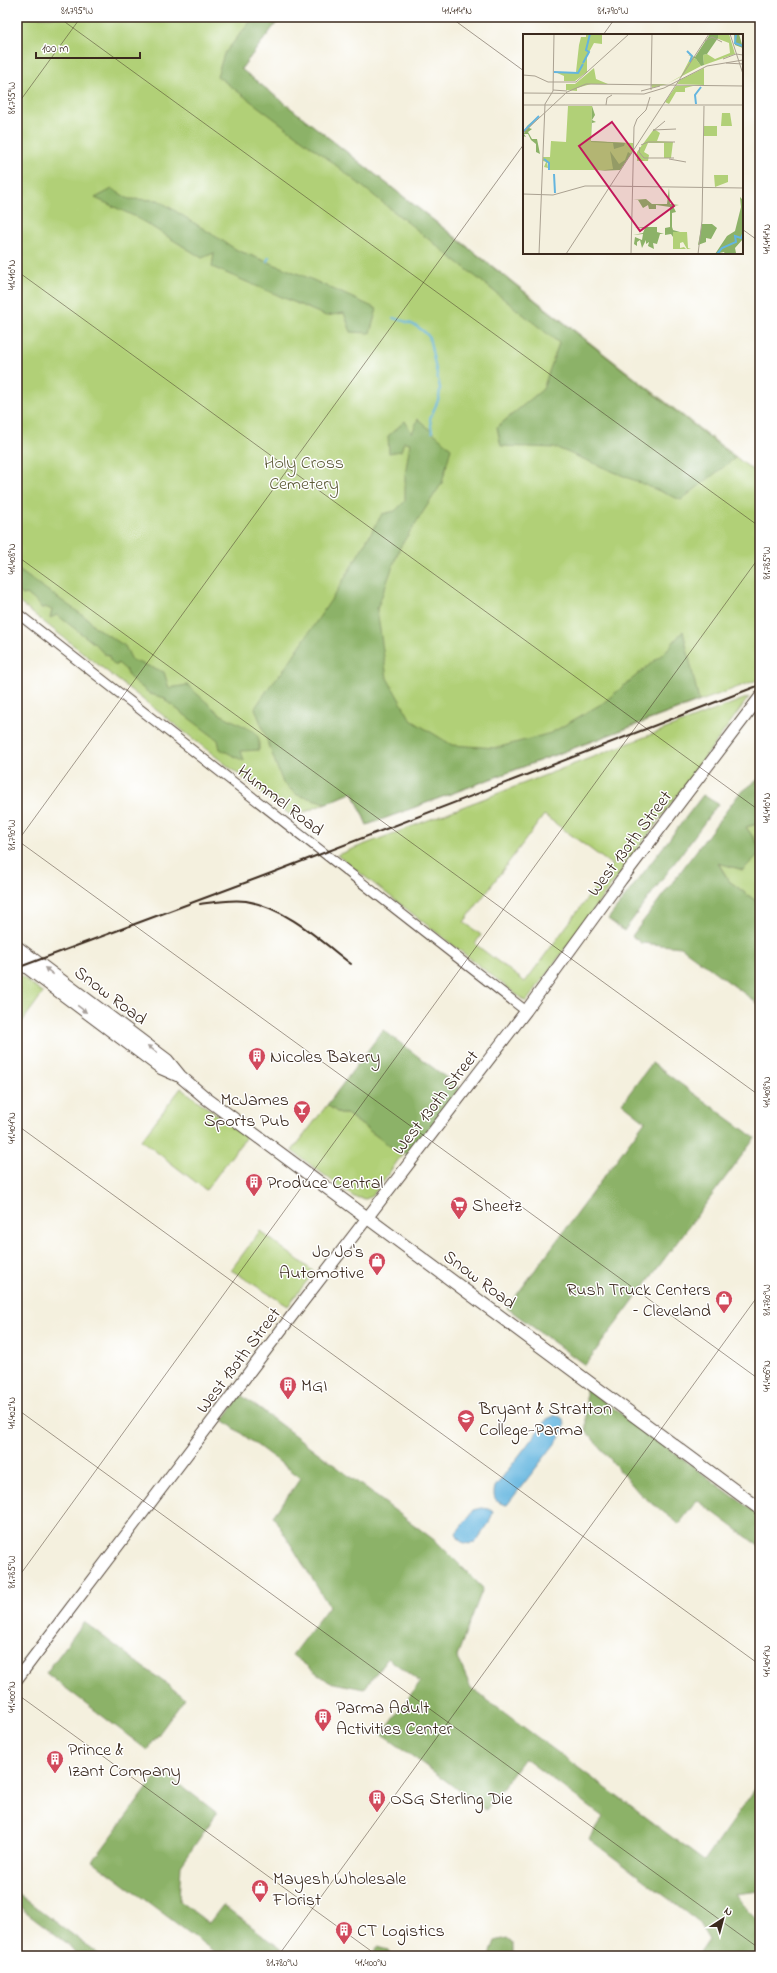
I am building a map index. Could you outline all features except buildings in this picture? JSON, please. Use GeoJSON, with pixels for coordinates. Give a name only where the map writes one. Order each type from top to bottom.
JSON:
{"type":"FeatureCollection","features":[{"type":"Feature","properties":{"kind":"main road","name":"West 130th Street"},"geometry":{"type":"LineString","coordinates":[[17,1679],[367,1218],[526,1012],[621,880],[760,696]]}},
{"type":"Feature","properties":{"kind":"main road","name":"Snow Road"},"geometry":{"type":"LineString","coordinates":[[17,947],[167,1060],[180,1076],[207,1099],[760,1509]]}},
{"type":"Feature","properties":{"kind":"main road","name":"Snow Road"},"geometry":{"type":"LineString","coordinates":[[17,960],[161,1068],[180,1076]]}},
{"type":"Feature","properties":{"kind":"street","name":"Hummel Road"},"geometry":{"type":"LineString","coordinates":[[17,614],[526,1012]]}},
{"type":"Feature","properties":{"kind":"green space","name":"Holy Cross Cemetery"},"geometry":{"type":"Polygon","coordinates":[[[17,17],[281,17],[241,69],[760,476],[760,679],[367,825],[353,792],[293,817],[17,601],[17,17]]]}},
{"type":"Feature","properties":{"kind":"green space"},"geometry":{"type":"Polygon","coordinates":[[[254,17],[281,17],[241,69],[735,458],[681,500],[557,448],[501,446],[497,427],[543,389],[559,343],[328,159],[217,76],[224,54],[254,17]]]}},
{"type":"Feature","properties":{"kind":"green space"},"geometry":{"type":"Polygon","coordinates":[[[112,189],[129,199],[158,200],[237,250],[304,276],[377,309],[370,333],[351,332],[344,313],[326,316],[212,267],[214,253],[202,258],[136,217],[95,198],[112,189]]]}},
{"type":"Feature","properties":{"kind":"green space"},"geometry":{"type":"Polygon","coordinates":[[[418,419],[451,448],[442,483],[400,547],[377,609],[387,678],[411,720],[452,745],[496,748],[551,733],[603,703],[665,652],[683,631],[699,701],[367,825],[353,792],[327,803],[297,795],[283,783],[255,708],[272,683],[283,671],[337,591],[382,514],[395,511],[405,501],[405,475],[410,443],[404,442],[401,451],[389,453],[388,436],[405,421],[412,433],[418,419]]]}},
{"type":"Feature","properties":{"kind":"green space"},"geometry":{"type":"Polygon","coordinates":[[[17,569],[88,619],[95,627],[125,646],[132,660],[164,672],[169,688],[187,685],[220,714],[255,732],[259,739],[259,750],[241,751],[244,761],[220,749],[218,740],[166,701],[165,698],[150,694],[129,677],[126,670],[118,663],[116,666],[110,660],[109,655],[104,654],[95,644],[57,615],[50,618],[52,610],[45,607],[41,609],[39,604],[27,594],[23,595],[17,590],[17,569]]]}},
{"type":"Feature","properties":{"kind":"green space"},"geometry":{"type":"Polygon","coordinates":[[[749,697],[526,1002],[337,855],[749,697]],[[544,815],[464,922],[481,935],[475,944],[525,982],[612,865],[544,815]]]}},
{"type":"Feature","properties":{"kind":"green space"},"geometry":{"type":"Polygon","coordinates":[[[760,778],[760,823],[746,827],[760,847],[760,853],[743,870],[718,863],[729,881],[760,904],[760,1005],[681,947],[641,943],[632,936],[739,794],[760,778]]]}},
{"type":"Feature","properties":{"kind":"green space"},"geometry":{"type":"Polygon","coordinates":[[[703,795],[718,804],[624,931],[608,919],[703,795]]]}},
{"type":"Feature","properties":{"kind":"green space"},"geometry":{"type":"Polygon","coordinates":[[[760,823],[760,847],[746,827],[760,823]]]}},
{"type":"Feature","properties":{"kind":"green space"},"geometry":{"type":"Polygon","coordinates":[[[760,853],[760,904],[729,881],[718,862],[743,870],[760,853]]]}},
{"type":"Feature","properties":{"kind":"green space"},"geometry":{"type":"Polygon","coordinates":[[[17,973],[43,993],[17,1029],[17,973]]]}},
{"type":"Feature","properties":{"kind":"green space"},"geometry":{"type":"Polygon","coordinates":[[[383,1030],[460,1088],[408,1156],[404,1152],[398,1152],[347,1114],[340,1114],[327,1105],[383,1030]]]}},
{"type":"Feature","properties":{"kind":"green space"},"geometry":{"type":"Polygon","coordinates":[[[652,1063],[755,1138],[585,1365],[507,1308],[645,1121],[622,1103],[652,1063]]]}},
{"type":"Feature","properties":{"kind":"green space"},"geometry":{"type":"Polygon","coordinates":[[[181,1088],[246,1137],[206,1190],[141,1140],[181,1088]]]}},
{"type":"Feature","properties":{"kind":"green space"},"geometry":{"type":"Polygon","coordinates":[[[327,1105],[340,1114],[347,1114],[398,1152],[404,1152],[373,1195],[366,1199],[354,1197],[292,1151],[327,1105]]]}},
{"type":"Feature","properties":{"kind":"green space"},"geometry":{"type":"Polygon","coordinates":[[[260,1231],[314,1272],[288,1306],[231,1270],[260,1231]]]}},
{"type":"Feature","properties":{"kind":"green space"},"geometry":{"type":"Polygon","coordinates":[[[586,1388],[760,1516],[760,1547],[697,1500],[679,1524],[640,1494],[586,1431],[586,1388]]]}},
{"type":"Feature","properties":{"kind":"green space"},"geometry":{"type":"Polygon","coordinates":[[[241,1395],[437,1542],[483,1588],[457,1656],[471,1688],[704,1861],[760,1782],[760,1891],[734,1894],[760,1924],[760,1956],[698,1956],[709,1940],[697,1920],[589,1839],[603,1817],[524,1758],[486,1810],[382,1734],[420,1682],[388,1658],[364,1689],[329,1682],[292,1655],[329,1606],[273,1516],[301,1478],[223,1420],[241,1395]]]}},
{"type":"Feature","properties":{"kind":"green space"},"geometry":{"type":"Polygon","coordinates":[[[84,1622],[185,1698],[147,1750],[46,1673],[84,1622]]]}},
{"type":"Feature","properties":{"kind":"green space"},"geometry":{"type":"Polygon","coordinates":[[[161,1770],[217,1813],[181,1865],[179,1901],[209,1923],[223,1905],[288,1954],[287,1956],[220,1956],[93,1861],[161,1770]]]}},
{"type":"Feature","properties":{"kind":"green space"},"geometry":{"type":"Polygon","coordinates":[[[17,1893],[101,1956],[78,1956],[68,1944],[17,1905],[17,1893]]]}},
{"type":"Feature","properties":{"kind":"green space"},"geometry":{"type":"Polygon","coordinates":[[[507,1938],[513,1943],[513,1956],[491,1956],[491,1951],[495,1941],[507,1938]]]}},
{"type":"Feature","properties":{"kind":"green space"},"geometry":{"type":"Polygon","coordinates":[[[377,1947],[388,1950],[391,1956],[372,1956],[377,1947]]]}},
{"type":"Feature","properties":{"kind":"water"},"geometry":{"type":"Polygon","coordinates":[[[556,1415],[562,1418],[565,1424],[561,1436],[507,1505],[500,1503],[494,1494],[495,1487],[547,1419],[556,1415]]]}},
{"type":"Feature","properties":{"kind":"water"},"geometry":{"type":"Polygon","coordinates":[[[482,1508],[489,1509],[493,1512],[489,1523],[475,1543],[468,1544],[461,1541],[456,1533],[474,1510],[482,1508]]]}},
{"type":"Feature","properties":{"kind":"waterway"},"geometry":{"type":"LineString","coordinates":[[267,261],[269,257]]}},
{"type":"Feature","properties":{"kind":"waterway"},"geometry":{"type":"LineString","coordinates":[[393,318],[413,324],[426,333],[429,337],[440,388],[439,398],[430,419],[432,432]]}},
{"type":"Feature","properties":{"kind":"railway"},"geometry":{"type":"LineString","coordinates":[[17,968],[274,872],[760,685]]}},
{"type":"Feature","properties":{"kind":"railway"},"geometry":{"type":"LineString","coordinates":[[200,904],[235,900],[246,901],[275,910],[315,935],[351,964]]}},
{"type":"Feature","properties":{"kind":"place","name":"Nicoles Bakery"},"geometry":{"type":"Point","coordinates":[257,1071]}},
{"type":"Feature","properties":{"kind":"place","name":"McJames Sports Pub"},"geometry":{"type":"Point","coordinates":[302,1124]}},
{"type":"Feature","properties":{"kind":"place","name":"Produce Central"},"geometry":{"type":"Point","coordinates":[254,1197]}},
{"type":"Feature","properties":{"kind":"place","name":"Sheetz"},"geometry":{"type":"Point","coordinates":[459,1220]}},
{"type":"Feature","properties":{"kind":"place","name":"Jo Jo's Automotive"},"geometry":{"type":"Point","coordinates":[377,1276]}},
{"type":"Feature","properties":{"kind":"place","name":"Rush Truck Centers – Cleveland"},"geometry":{"type":"Point","coordinates":[724,1314]}},
{"type":"Feature","properties":{"kind":"place","name":"MGI"},"geometry":{"type":"Point","coordinates":[288,1400]}},
{"type":"Feature","properties":{"kind":"place","name":"Bryant & Stratton College-Parma"},"geometry":{"type":"Point","coordinates":[466,1433]}},
{"type":"Feature","properties":{"kind":"place","name":"Parma Adult Activities Center"},"geometry":{"type":"Point","coordinates":[323,1732]}},
{"type":"Feature","properties":{"kind":"place","name":"Prince & Izant Company"},"geometry":{"type":"Point","coordinates":[55,1774]}},
{"type":"Feature","properties":{"kind":"place","name":"OSG Sterling Die"},"geometry":{"type":"Point","coordinates":[377,1813]}},
{"type":"Feature","properties":{"kind":"place","name":"Mayesh Wholesale Florist"},"geometry":{"type":"Point","coordinates":[260,1903]}},
{"type":"Feature","properties":{"kind":"place","name":"CT Logistics"},"geometry":{"type":"Point","coordinates":[344,1945]}}]}
